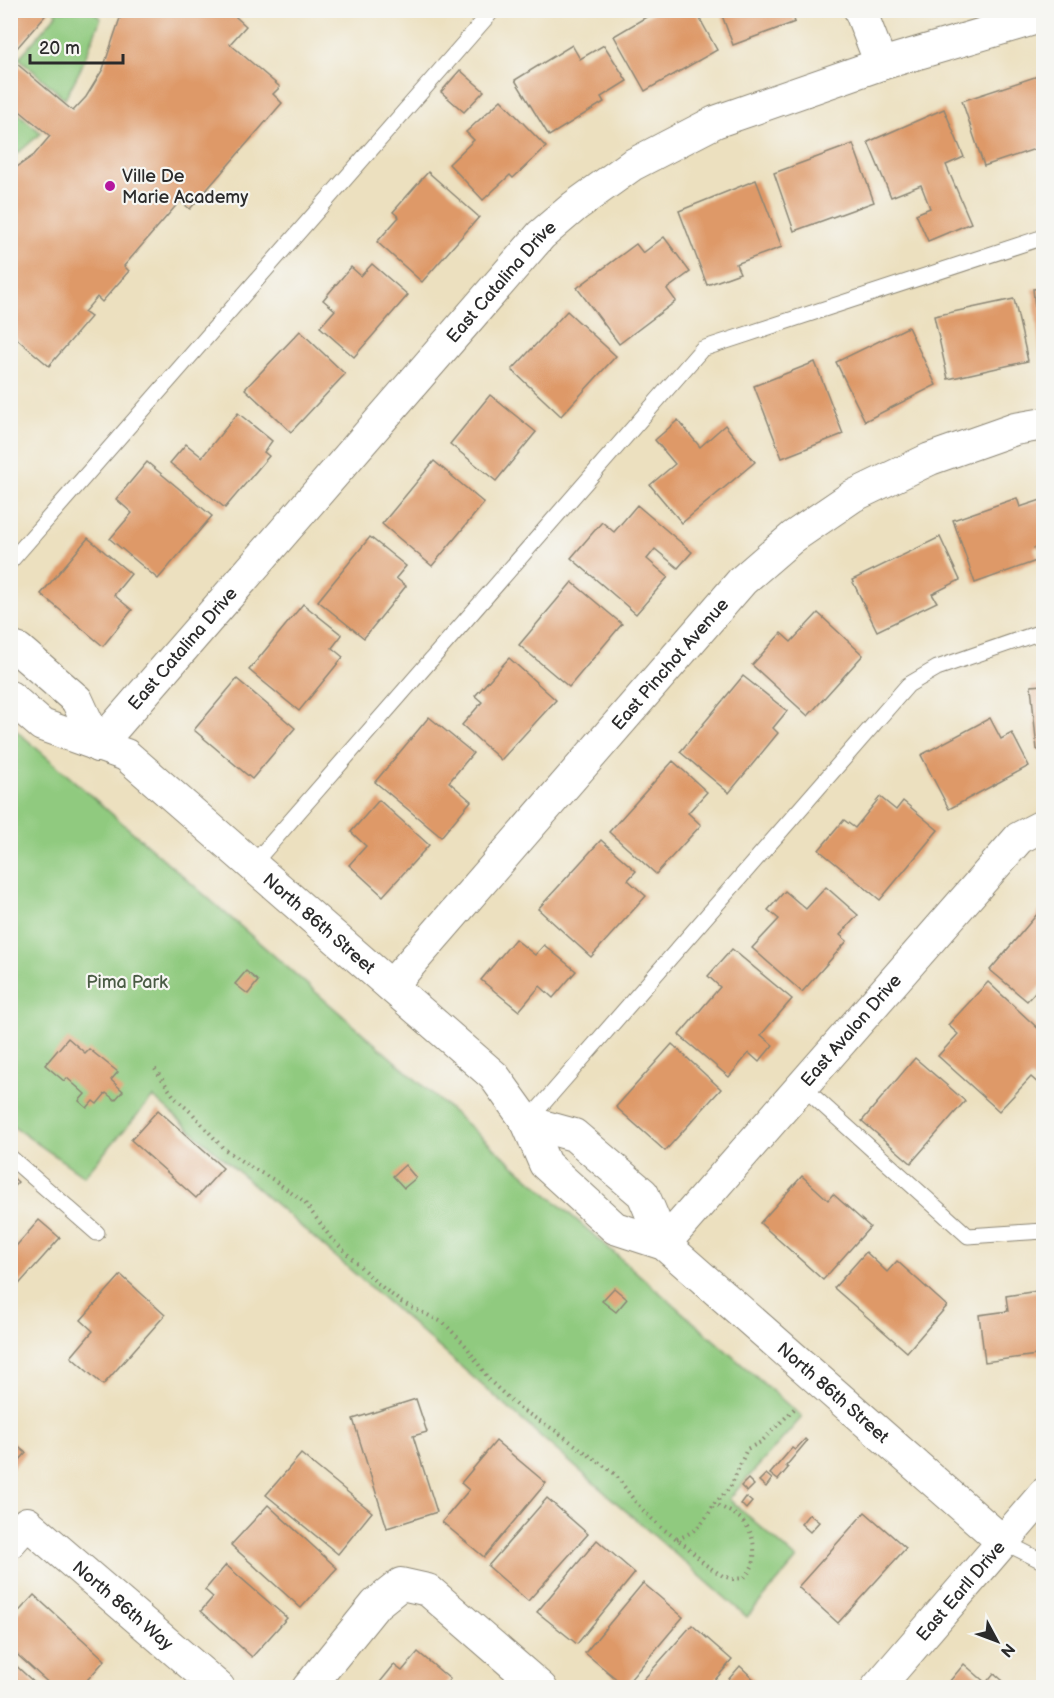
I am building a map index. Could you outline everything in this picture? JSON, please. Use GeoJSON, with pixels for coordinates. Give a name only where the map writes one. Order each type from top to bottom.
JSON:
{"type":"FeatureCollection","features":[{"type":"Feature","properties":{"kind":"street"},"geometry":{"type":"LineString","coordinates":[[860,10],[881,64]]}},
{"type":"Feature","properties":{"kind":"street","name":"East Catalina Drive"},"geometry":{"type":"LineString","coordinates":[[98,746],[541,235],[575,206],[632,165],[715,122],[881,64],[1044,16]]}},
{"type":"Feature","properties":{"kind":"street","name":"East Pinchot Avenue"},"geometry":{"type":"LineString","coordinates":[[392,986],[742,581],[793,537],[853,496],[930,459],[1029,427]]}},
{"type":"Feature","properties":{"kind":"street"},"geometry":{"type":"LineString","coordinates":[[10,647],[19,650],[77,700],[98,746]]}},
{"type":"Feature","properties":{"kind":"street","name":"North 86th Street"},"geometry":{"type":"LineString","coordinates":[[10,697],[42,725],[126,755],[494,1076],[527,1122],[545,1164],[615,1228],[664,1244],[1002,1541]]}},
{"type":"Feature","properties":{"kind":"street","name":"East Avalon Drive"},"geometry":{"type":"LineString","coordinates":[[664,1244],[1019,838],[1044,825]]}},
{"type":"Feature","properties":{"kind":"street","name":"North 86th Street"},"geometry":{"type":"LineString","coordinates":[[527,1122],[574,1135],[643,1194],[664,1244]]}},
{"type":"Feature","properties":{"kind":"street","name":"East Earll Drive"},"geometry":{"type":"LineString","coordinates":[[877,1688],[1044,1494]]}},
{"type":"Feature","properties":{"kind":"street","name":"North 86th Way"},"geometry":{"type":"LineString","coordinates":[[19,1532],[219,1688]]}},
{"type":"Feature","properties":{"kind":"street"},"geometry":{"type":"LineString","coordinates":[[308,1688],[376,1604],[401,1584],[428,1590],[541,1688]]}},
{"type":"Feature","properties":{"kind":"lane"},"geometry":{"type":"LineString","coordinates":[[10,561],[494,10]]}},
{"type":"Feature","properties":{"kind":"lane"},"geometry":{"type":"LineString","coordinates":[[253,864],[702,349],[1044,237]]}},
{"type":"Feature","properties":{"kind":"lane"},"geometry":{"type":"LineString","coordinates":[[527,1122],[908,686],[937,668],[1044,631]]}},
{"type":"Feature","properties":{"kind":"lane"},"geometry":{"type":"LineString","coordinates":[[802,1086],[968,1236],[1044,1231]]}},
{"type":"Feature","properties":{"kind":"lane"},"geometry":{"type":"LineString","coordinates":[[10,1157],[97,1233]]}},
{"type":"Feature","properties":{"kind":"lane"},"geometry":{"type":"LineString","coordinates":[[1002,1541],[1044,1562]]}},
{"type":"Feature","properties":{"kind":"path"},"geometry":{"type":"LineString","coordinates":[[155,1068],[175,1098],[194,1114],[223,1148],[274,1180],[305,1203],[331,1238],[377,1283],[401,1302],[444,1323],[466,1346],[490,1381],[519,1408],[556,1431],[615,1474],[637,1504],[658,1525],[723,1576],[733,1579],[744,1578],[753,1568],[755,1557],[753,1536],[747,1524],[728,1510],[714,1504]]}},
{"type":"Feature","properties":{"kind":"path"},"geometry":{"type":"LineString","coordinates":[[677,1539],[695,1530],[706,1519],[714,1504],[730,1488],[747,1449],[761,1442],[795,1408]]}},
{"type":"Feature","properties":{"kind":"green space"},"geometry":{"type":"Polygon","coordinates":[[[54,11],[92,11],[101,18],[81,68],[65,99],[19,58],[57,14],[54,11]]]}},
{"type":"Feature","properties":{"kind":"green space"},"geometry":{"type":"Polygon","coordinates":[[[11,107],[41,133],[11,158],[11,107]]]}},
{"type":"Feature","properties":{"kind":"green space","name":"Pima Park"},"geometry":{"type":"Polygon","coordinates":[[[10,725],[802,1417],[729,1499],[797,1559],[747,1617],[153,1097],[84,1176],[11,1125],[10,725]]]}},
{"type":"Feature","properties":{"kind":"building"},"geometry":{"type":"Polygon","coordinates":[[[10,10],[50,10],[10,56],[10,10]]]}},
{"type":"Feature","properties":{"kind":"building","name":"Ville De Marie Academy"},"geometry":{"type":"Polygon","coordinates":[[[115,10],[195,10],[198,13],[201,10],[228,10],[246,26],[230,44],[280,87],[273,94],[282,103],[190,209],[180,201],[124,266],[129,271],[102,302],[97,297],[84,312],[91,317],[49,366],[10,333],[10,172],[34,155],[50,136],[10,103],[10,58],[73,111],[86,97],[103,69],[121,15],[115,10]]]}},
{"type":"Feature","properties":{"kind":"building"},"geometry":{"type":"Polygon","coordinates":[[[658,10],[695,10],[717,50],[645,91],[614,36],[658,10]]]}},
{"type":"Feature","properties":{"kind":"building"},"geometry":{"type":"Polygon","coordinates":[[[720,10],[791,10],[795,22],[733,45],[720,10]]]}},
{"type":"Feature","properties":{"kind":"building"},"geometry":{"type":"Polygon","coordinates":[[[572,45],[580,59],[604,45],[627,81],[601,97],[604,102],[549,136],[515,80],[572,45]]]}},
{"type":"Feature","properties":{"kind":"building"},"geometry":{"type":"Polygon","coordinates":[[[460,70],[484,91],[464,112],[441,92],[460,70]]]}},
{"type":"Feature","properties":{"kind":"building"},"geometry":{"type":"Polygon","coordinates":[[[1044,74],[1044,146],[984,166],[962,101],[1044,74]]]}},
{"type":"Feature","properties":{"kind":"building"},"geometry":{"type":"Polygon","coordinates":[[[501,100],[546,147],[513,178],[510,175],[483,200],[449,164],[474,140],[466,132],[501,100]]]}},
{"type":"Feature","properties":{"kind":"building"},"geometry":{"type":"Polygon","coordinates":[[[944,109],[964,157],[946,165],[971,223],[928,241],[916,214],[930,208],[921,185],[891,197],[868,142],[944,109]]]}},
{"type":"Feature","properties":{"kind":"building"},"geometry":{"type":"Polygon","coordinates":[[[853,144],[874,202],[794,231],[774,173],[853,144]]]}},
{"type":"Feature","properties":{"kind":"building"},"geometry":{"type":"Polygon","coordinates":[[[428,172],[479,217],[422,282],[377,242],[399,217],[393,212],[428,172]]]}},
{"type":"Feature","properties":{"kind":"building"},"geometry":{"type":"Polygon","coordinates":[[[756,180],[782,247],[736,264],[740,273],[707,285],[679,211],[756,180]]]}},
{"type":"Feature","properties":{"kind":"building"},"geometry":{"type":"Polygon","coordinates":[[[664,237],[690,272],[667,289],[676,301],[619,344],[577,288],[636,244],[643,253],[664,237]]]}},
{"type":"Feature","properties":{"kind":"building"},"geometry":{"type":"Polygon","coordinates":[[[372,264],[408,295],[354,357],[320,327],[335,310],[323,300],[351,267],[361,276],[372,264]]]}},
{"type":"Feature","properties":{"kind":"building"},"geometry":{"type":"Polygon","coordinates":[[[1044,288],[1044,353],[1040,354],[1033,289],[1044,288]]]}},
{"type":"Feature","properties":{"kind":"building"},"geometry":{"type":"Polygon","coordinates":[[[1014,299],[1028,361],[948,379],[934,316],[1014,299]]]}},
{"type":"Feature","properties":{"kind":"building"},"geometry":{"type":"Polygon","coordinates":[[[567,311],[616,356],[561,416],[512,370],[567,311]]]}},
{"type":"Feature","properties":{"kind":"building"},"geometry":{"type":"Polygon","coordinates":[[[908,327],[936,385],[865,421],[836,362],[908,327]]]}},
{"type":"Feature","properties":{"kind":"building"},"geometry":{"type":"Polygon","coordinates":[[[300,331],[345,374],[291,432],[245,389],[300,331]]]}},
{"type":"Feature","properties":{"kind":"building"},"geometry":{"type":"Polygon","coordinates":[[[815,362],[843,434],[782,458],[754,386],[815,362]]]}},
{"type":"Feature","properties":{"kind":"building"},"geometry":{"type":"Polygon","coordinates":[[[490,395],[536,432],[496,481],[450,444],[490,395]]]}},
{"type":"Feature","properties":{"kind":"building"},"geometry":{"type":"Polygon","coordinates":[[[238,413],[272,441],[264,452],[269,456],[225,508],[170,463],[186,444],[202,457],[238,413]]]}},
{"type":"Feature","properties":{"kind":"building"},"geometry":{"type":"Polygon","coordinates":[[[678,420],[700,447],[725,425],[755,462],[682,523],[650,485],[675,464],[655,440],[678,420]]]}},
{"type":"Feature","properties":{"kind":"building"},"geometry":{"type":"Polygon","coordinates":[[[434,461],[484,503],[432,566],[382,524],[434,461]]]}},
{"type":"Feature","properties":{"kind":"building"},"geometry":{"type":"Polygon","coordinates":[[[147,462],[212,516],[158,579],[110,539],[132,513],[116,499],[147,462]]]}},
{"type":"Feature","properties":{"kind":"building"},"geometry":{"type":"Polygon","coordinates":[[[1017,498],[1020,507],[1044,499],[1044,545],[1034,548],[1039,560],[975,583],[953,520],[1017,498]]]}},
{"type":"Feature","properties":{"kind":"building"},"geometry":{"type":"Polygon","coordinates":[[[637,505],[692,552],[678,568],[655,549],[647,559],[668,577],[636,614],[571,558],[602,522],[614,532],[637,505]]]}},
{"type":"Feature","properties":{"kind":"building"},"geometry":{"type":"Polygon","coordinates":[[[370,537],[406,566],[396,578],[406,586],[364,638],[318,601],[370,537]]]}},
{"type":"Feature","properties":{"kind":"building"},"geometry":{"type":"Polygon","coordinates":[[[940,537],[960,580],[932,594],[937,602],[877,631],[852,580],[940,537]]]}},
{"type":"Feature","properties":{"kind":"building"},"geometry":{"type":"Polygon","coordinates":[[[88,538],[131,574],[114,595],[132,610],[103,646],[41,594],[88,538]]]}},
{"type":"Feature","properties":{"kind":"building"},"geometry":{"type":"Polygon","coordinates":[[[572,582],[622,624],[569,687],[519,645],[572,582]]]}},
{"type":"Feature","properties":{"kind":"building"},"geometry":{"type":"Polygon","coordinates":[[[303,604],[342,635],[332,648],[343,657],[299,711],[249,670],[303,604]]]}},
{"type":"Feature","properties":{"kind":"building"},"geometry":{"type":"Polygon","coordinates":[[[818,613],[863,655],[808,716],[752,665],[781,633],[791,642],[818,613]]]}},
{"type":"Feature","properties":{"kind":"building"},"geometry":{"type":"Polygon","coordinates":[[[509,658],[556,700],[501,760],[462,725],[482,702],[475,696],[509,658]]]}},
{"type":"Feature","properties":{"kind":"building"},"geometry":{"type":"Polygon","coordinates":[[[743,676],[787,711],[773,728],[778,733],[729,793],[680,752],[743,676]]]}},
{"type":"Feature","properties":{"kind":"building"},"geometry":{"type":"Polygon","coordinates":[[[237,679],[295,728],[252,779],[194,730],[237,679]]]}},
{"type":"Feature","properties":{"kind":"building"},"geometry":{"type":"Polygon","coordinates":[[[1044,685],[1044,749],[1037,750],[1031,686],[1044,685]]]}},
{"type":"Feature","properties":{"kind":"building"},"geometry":{"type":"Polygon","coordinates":[[[429,717],[473,753],[449,782],[471,801],[441,837],[375,782],[429,717]]]}},
{"type":"Feature","properties":{"kind":"building"},"geometry":{"type":"Polygon","coordinates":[[[990,718],[1001,739],[1012,733],[1029,766],[949,809],[921,755],[990,718]]]}},
{"type":"Feature","properties":{"kind":"building"},"geometry":{"type":"Polygon","coordinates":[[[673,761],[707,792],[688,813],[701,825],[656,874],[609,832],[673,761]]]}},
{"type":"Feature","properties":{"kind":"building"},"geometry":{"type":"Polygon","coordinates":[[[880,797],[896,810],[903,801],[938,830],[880,900],[819,850],[844,820],[855,828],[880,797]]]}},
{"type":"Feature","properties":{"kind":"building"},"geometry":{"type":"Polygon","coordinates":[[[379,800],[429,845],[383,896],[349,865],[366,846],[351,832],[379,800]]]}},
{"type":"Feature","properties":{"kind":"building"},"geometry":{"type":"Polygon","coordinates":[[[601,840],[636,871],[628,880],[646,896],[591,957],[538,909],[601,840]]]}},
{"type":"Feature","properties":{"kind":"building"},"geometry":{"type":"Polygon","coordinates":[[[826,887],[858,915],[840,935],[847,941],[802,992],[752,948],[779,919],[768,910],[785,891],[806,909],[826,887]]]}},
{"type":"Feature","properties":{"kind":"building"},"geometry":{"type":"Polygon","coordinates":[[[1044,906],[1044,982],[1027,1001],[990,970],[1044,906]]]}},
{"type":"Feature","properties":{"kind":"building"},"geometry":{"type":"Polygon","coordinates":[[[515,939],[535,955],[544,945],[576,971],[553,998],[540,986],[519,1011],[481,980],[515,939]]]}},
{"type":"Feature","properties":{"kind":"building"},"geometry":{"type":"Polygon","coordinates":[[[732,949],[792,999],[761,1035],[773,1045],[759,1062],[749,1053],[729,1077],[679,1035],[720,987],[708,976],[732,949]]]}},
{"type":"Feature","properties":{"kind":"building"},"geometry":{"type":"Polygon","coordinates":[[[246,971],[258,981],[248,994],[235,984],[246,971]]]}},
{"type":"Feature","properties":{"kind":"building"},"geometry":{"type":"Polygon","coordinates":[[[988,982],[1044,1034],[1044,1082],[1040,1085],[1031,1077],[999,1111],[938,1056],[958,1034],[948,1025],[988,982]]]}},
{"type":"Feature","properties":{"kind":"building"},"geometry":{"type":"Polygon","coordinates":[[[68,1038],[85,1053],[89,1049],[118,1072],[111,1080],[123,1091],[115,1100],[106,1093],[97,1104],[93,1101],[87,1108],[79,1101],[85,1094],[67,1078],[64,1081],[45,1065],[68,1038]]]}},
{"type":"Feature","properties":{"kind":"building"},"geometry":{"type":"Polygon","coordinates":[[[672,1044],[721,1089],[665,1151],[616,1107],[672,1044]]]}},
{"type":"Feature","properties":{"kind":"building"},"geometry":{"type":"Polygon","coordinates":[[[915,1058],[965,1101],[911,1163],[862,1121],[915,1058]]]}},
{"type":"Feature","properties":{"kind":"building"},"geometry":{"type":"Polygon","coordinates":[[[158,1110],[223,1168],[196,1198],[131,1140],[158,1110]]]}},
{"type":"Feature","properties":{"kind":"building"},"geometry":{"type":"Polygon","coordinates":[[[405,1165],[416,1178],[404,1188],[393,1176],[405,1165]]]}},
{"type":"Feature","properties":{"kind":"building"},"geometry":{"type":"Polygon","coordinates":[[[10,1175],[18,1182],[10,1190],[10,1175]]]}},
{"type":"Feature","properties":{"kind":"building"},"geometry":{"type":"Polygon","coordinates":[[[802,1176],[828,1200],[833,1194],[870,1227],[823,1280],[760,1223],[802,1176]]]}},
{"type":"Feature","properties":{"kind":"building"},"geometry":{"type":"Polygon","coordinates":[[[39,1220],[60,1238],[13,1291],[10,1288],[10,1253],[39,1220]]]}},
{"type":"Feature","properties":{"kind":"building"},"geometry":{"type":"Polygon","coordinates":[[[866,1252],[887,1272],[897,1261],[947,1306],[907,1352],[834,1288],[866,1252]]]}},
{"type":"Feature","properties":{"kind":"building"},"geometry":{"type":"Polygon","coordinates":[[[121,1275],[165,1315],[103,1385],[71,1357],[93,1331],[81,1320],[121,1275]]]}},
{"type":"Feature","properties":{"kind":"building"},"geometry":{"type":"Polygon","coordinates":[[[614,1288],[627,1299],[616,1312],[602,1301],[614,1288]]]}},
{"type":"Feature","properties":{"kind":"building"},"geometry":{"type":"Polygon","coordinates":[[[1044,1290],[1044,1354],[985,1362],[979,1315],[1008,1311],[1006,1296],[1044,1290]]]}},
{"type":"Feature","properties":{"kind":"building"},"geometry":{"type":"Polygon","coordinates":[[[416,1399],[427,1432],[413,1436],[437,1512],[387,1528],[353,1419],[416,1399]]]}},
{"type":"Feature","properties":{"kind":"building"},"geometry":{"type":"Polygon","coordinates":[[[805,1439],[807,1441],[786,1466],[788,1468],[778,1480],[770,1474],[792,1448],[795,1450],[805,1439]]]}},
{"type":"Feature","properties":{"kind":"building"},"geometry":{"type":"Polygon","coordinates":[[[10,1440],[26,1453],[10,1471],[10,1440]]]}},
{"type":"Feature","properties":{"kind":"building"},"geometry":{"type":"Polygon","coordinates":[[[496,1441],[546,1483],[484,1557],[442,1522],[469,1490],[461,1483],[496,1441]]]}},
{"type":"Feature","properties":{"kind":"building"},"geometry":{"type":"Polygon","coordinates":[[[301,1454],[372,1512],[338,1554],[266,1495],[301,1454]]]}},
{"type":"Feature","properties":{"kind":"building"},"geometry":{"type":"Polygon","coordinates":[[[766,1474],[772,1479],[766,1487],[759,1481],[766,1474]]]}},
{"type":"Feature","properties":{"kind":"building"},"geometry":{"type":"Polygon","coordinates":[[[748,1479],[754,1485],[747,1492],[741,1486],[748,1479]]]}},
{"type":"Feature","properties":{"kind":"building"},"geometry":{"type":"Polygon","coordinates":[[[746,1497],[752,1502],[746,1509],[741,1504],[746,1497]]]}},
{"type":"Feature","properties":{"kind":"building"},"geometry":{"type":"Polygon","coordinates":[[[547,1498],[588,1534],[528,1601],[488,1566],[547,1498]]]}},
{"type":"Feature","properties":{"kind":"building"},"geometry":{"type":"Polygon","coordinates":[[[268,1505],[337,1568],[301,1608],[231,1545],[268,1505]]]}},
{"type":"Feature","properties":{"kind":"building"},"geometry":{"type":"Polygon","coordinates":[[[865,1512],[906,1548],[838,1623],[798,1587],[865,1512]]]}},
{"type":"Feature","properties":{"kind":"building"},"geometry":{"type":"Polygon","coordinates":[[[809,1514],[819,1522],[810,1532],[801,1524],[809,1514]]]}},
{"type":"Feature","properties":{"kind":"building"},"geometry":{"type":"Polygon","coordinates":[[[597,1540],[635,1573],[577,1644],[537,1612],[597,1540]]]}},
{"type":"Feature","properties":{"kind":"building"},"geometry":{"type":"Polygon","coordinates":[[[226,1565],[287,1618],[252,1657],[201,1611],[213,1597],[205,1590],[226,1565]]]}},
{"type":"Feature","properties":{"kind":"building"},"geometry":{"type":"Polygon","coordinates":[[[643,1583],[683,1617],[625,1686],[585,1653],[643,1583]]]}},
{"type":"Feature","properties":{"kind":"building"},"geometry":{"type":"Polygon","coordinates":[[[34,1595],[105,1660],[80,1688],[54,1688],[10,1648],[10,1621],[34,1595]]]}},
{"type":"Feature","properties":{"kind":"building"},"geometry":{"type":"Polygon","coordinates":[[[692,1625],[732,1660],[708,1688],[636,1688],[692,1625]]]}},
{"type":"Feature","properties":{"kind":"building"},"geometry":{"type":"Polygon","coordinates":[[[418,1652],[450,1679],[443,1688],[376,1687],[394,1665],[402,1671],[418,1652]]]}},
{"type":"Feature","properties":{"kind":"building"},"geometry":{"type":"Polygon","coordinates":[[[10,1660],[40,1688],[10,1688],[10,1660]]]}},
{"type":"Feature","properties":{"kind":"building"},"geometry":{"type":"Polygon","coordinates":[[[964,1664],[986,1683],[994,1673],[1011,1688],[944,1688],[964,1664]]]}},
{"type":"Feature","properties":{"kind":"building"},"geometry":{"type":"Polygon","coordinates":[[[740,1666],[763,1688],[721,1688],[740,1666]]]}},
{"type":"Feature","properties":{"kind":"place","name":"Ville De Marie Academy"},"geometry":{"type":"Point","coordinates":[110,186]}}]}
